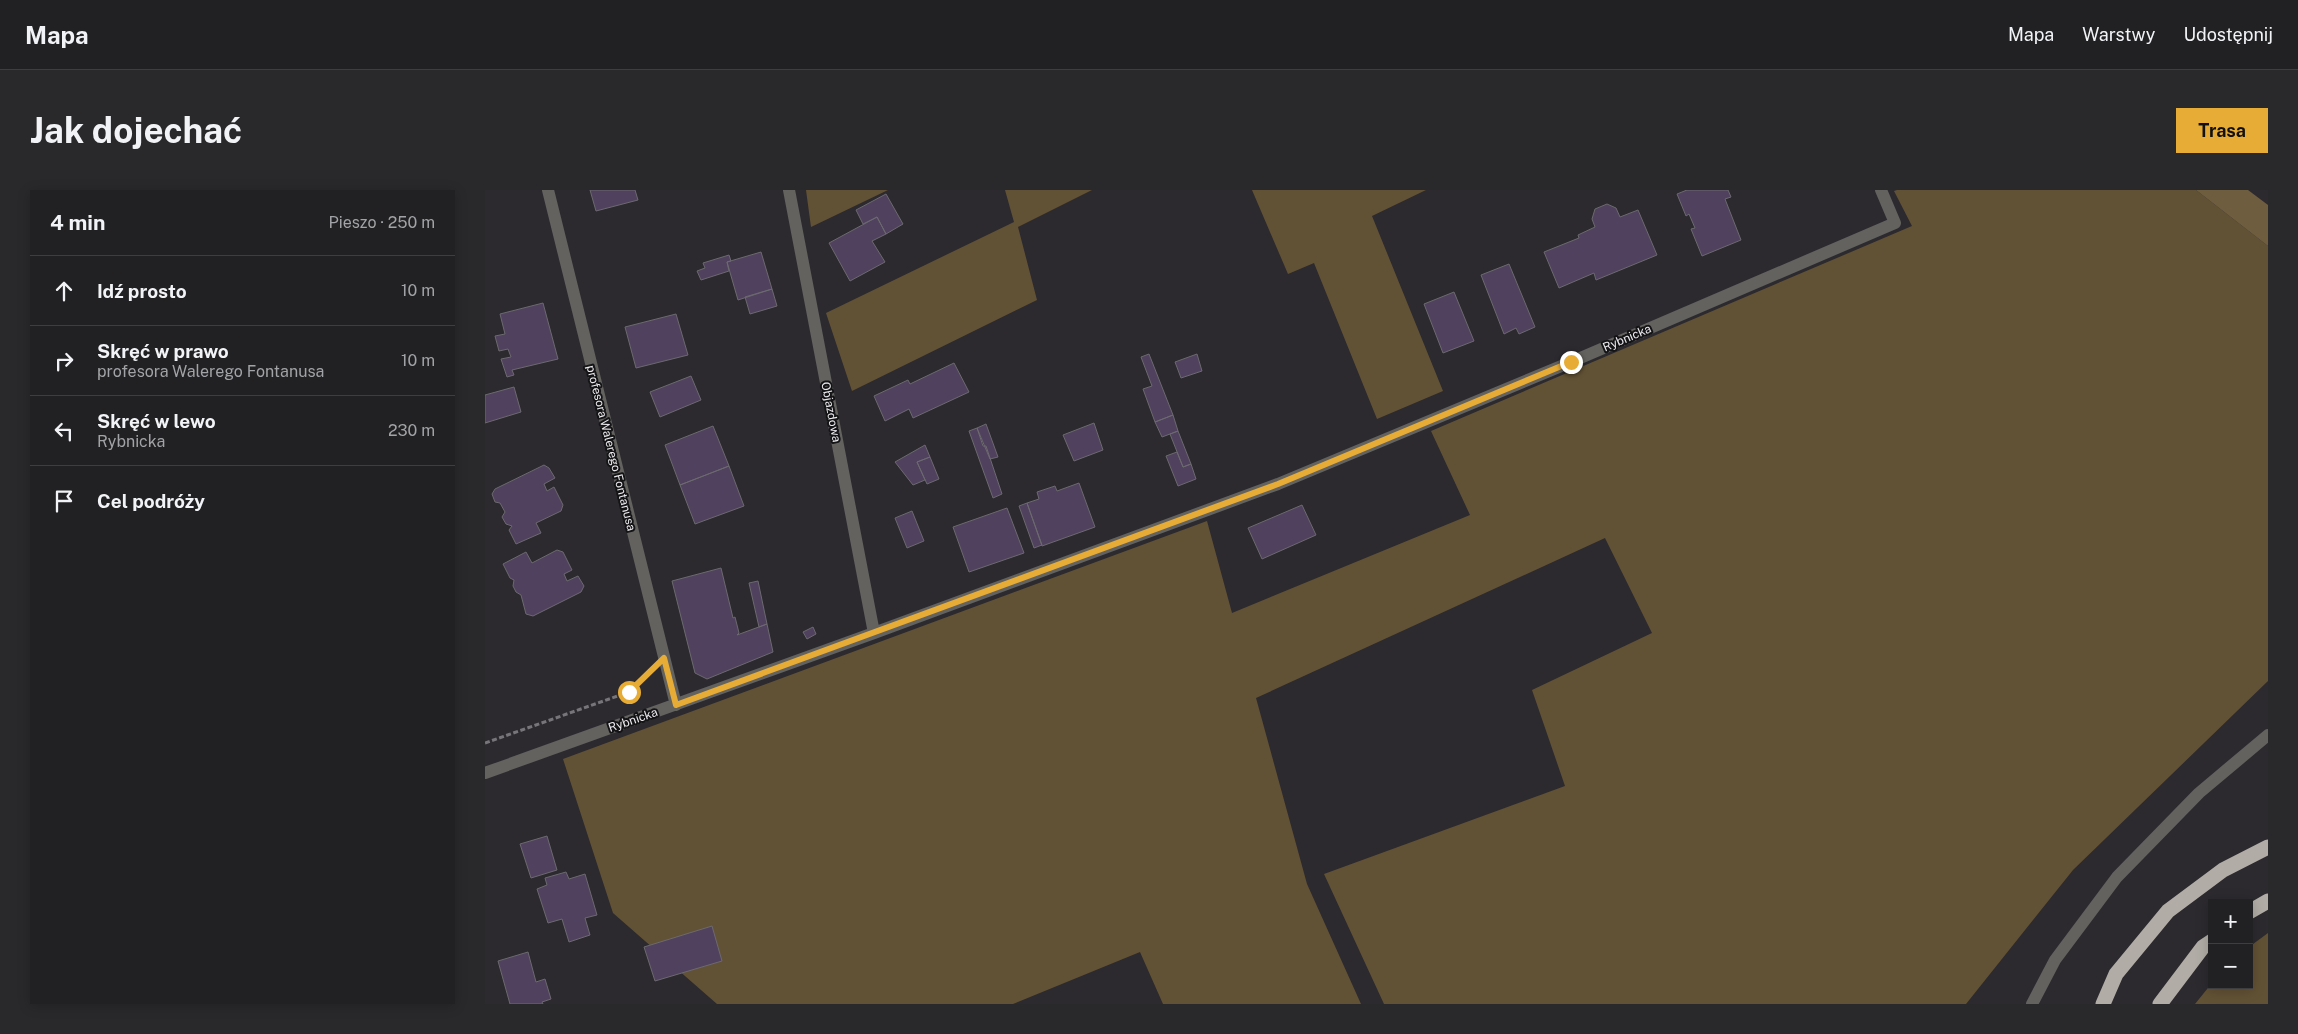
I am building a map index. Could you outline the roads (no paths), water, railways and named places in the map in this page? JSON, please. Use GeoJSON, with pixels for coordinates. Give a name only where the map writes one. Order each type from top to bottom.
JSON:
{"type":"FeatureCollection","features":[{"type":"Feature","properties":{"kind":"highway"},"geometry":{"type":"LineString","coordinates":[[2103,1004],[2116,974],[2168,911],[2223,870],[2268,847]]}},
{"type":"Feature","properties":{"kind":"highway"},"geometry":{"type":"LineString","coordinates":[[2253,910],[2268,901]]}},
{"type":"Feature","properties":{"kind":"highway"},"geometry":{"type":"LineString","coordinates":[[2160,1004],[2208,944]]}},
{"type":"Feature","properties":{"kind":"street","name":"profesora Walerego Fontanusa"},"geometry":{"type":"LineString","coordinates":[[548,190],[676,705]]}},
{"type":"Feature","properties":{"kind":"street","name":"Objazdowa"},"geometry":{"type":"LineString","coordinates":[[789,190],[874,633]]}},
{"type":"Feature","properties":{"kind":"street","name":"Rybnicka"},"geometry":{"type":"LineString","coordinates":[[485,773],[874,633],[1278,484],[1571,362],[1895,223],[1881,190]]}},
{"type":"Feature","properties":{"kind":"street"},"geometry":{"type":"LineString","coordinates":[[2032,1004],[2055,960],[2117,877],[2199,792],[2268,735]]}}]}
